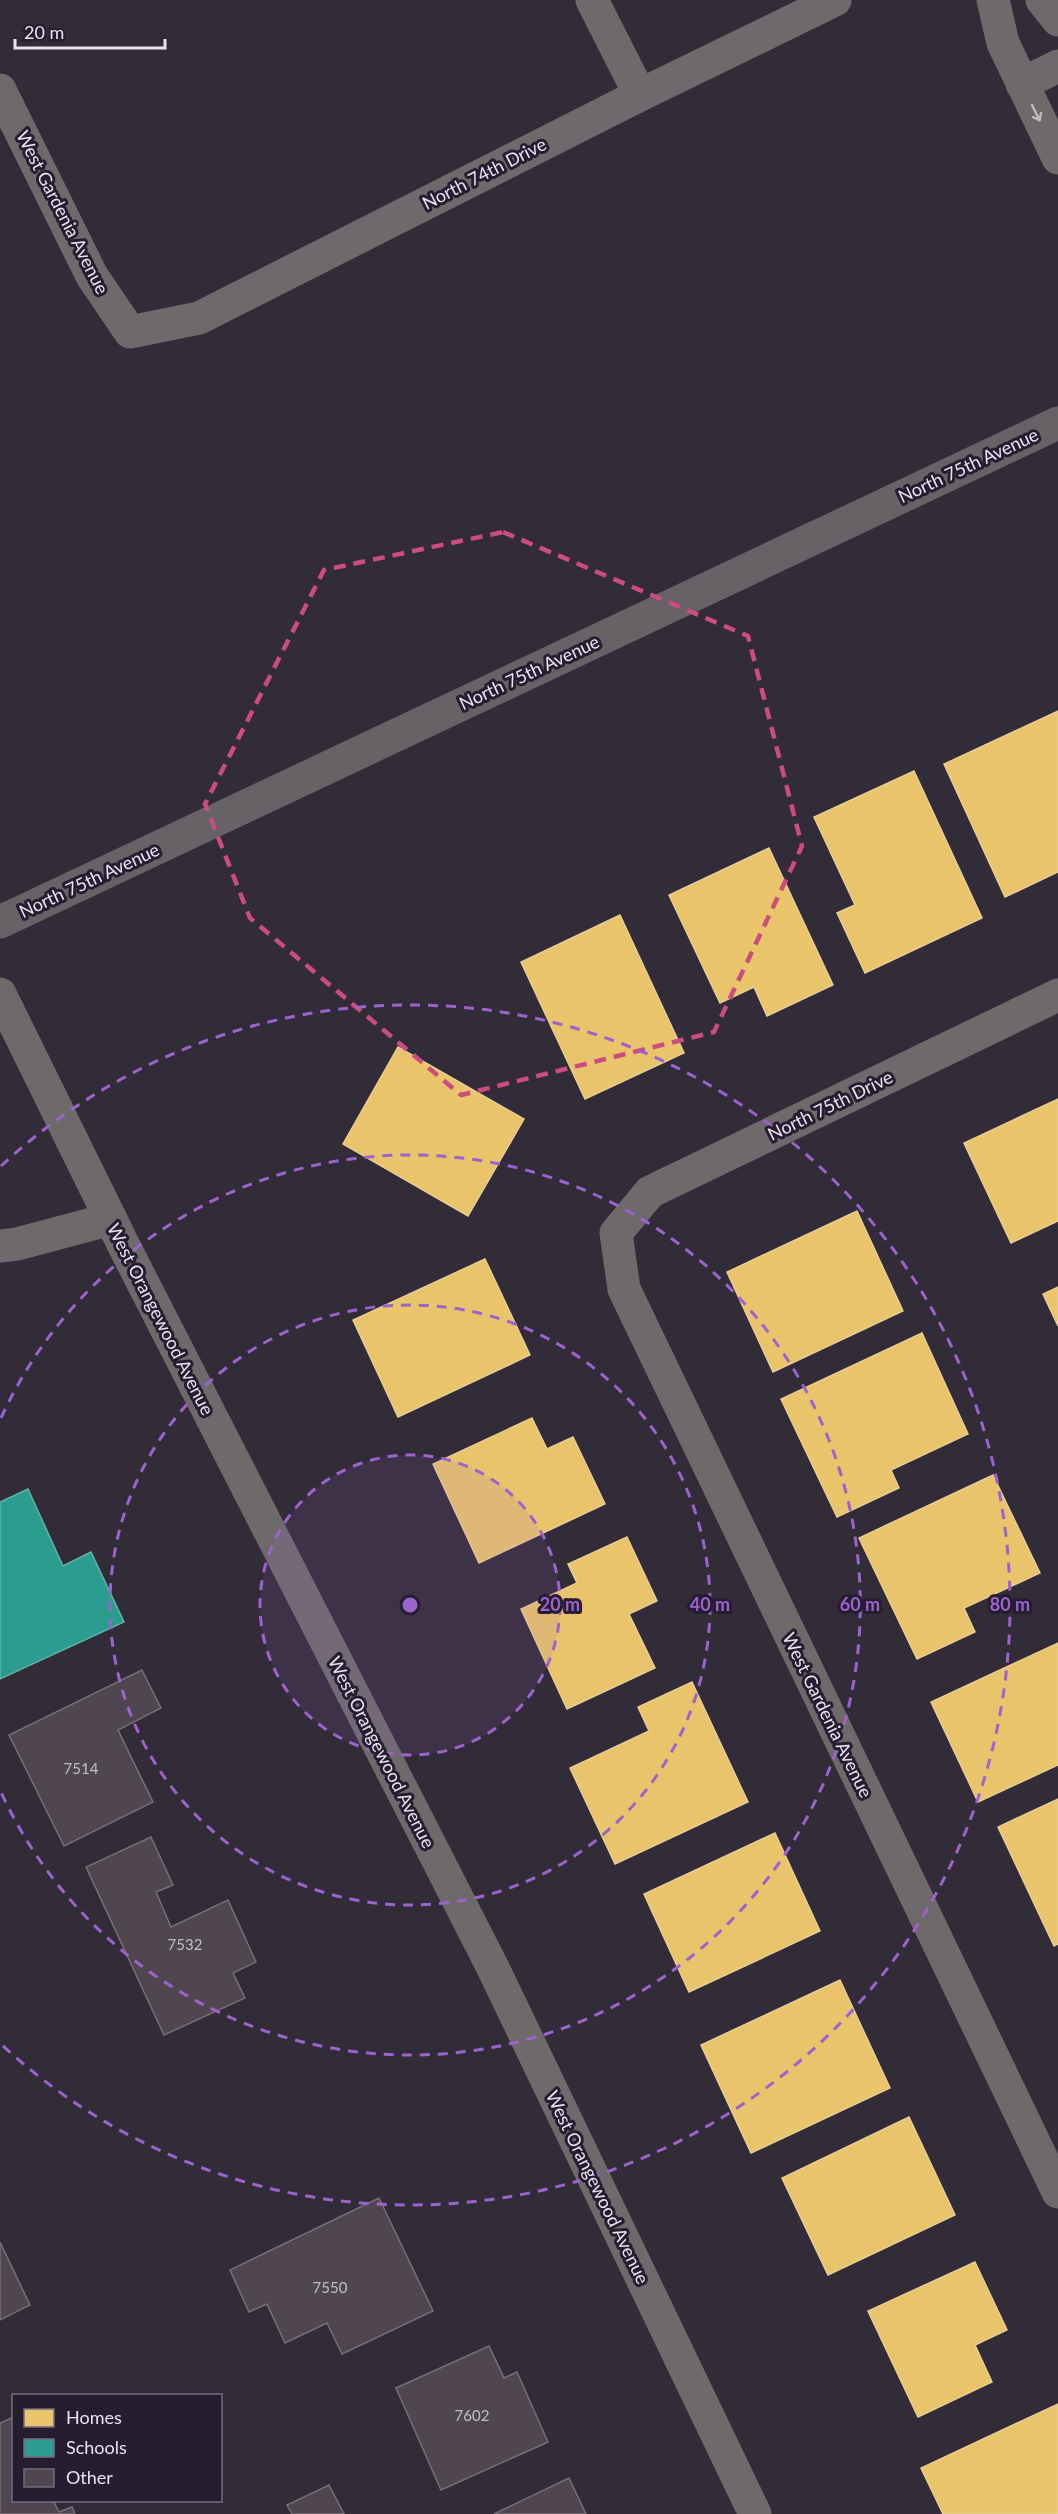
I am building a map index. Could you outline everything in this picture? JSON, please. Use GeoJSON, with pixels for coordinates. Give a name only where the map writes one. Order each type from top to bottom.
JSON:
{"type":"FeatureCollection","features":[{"type":"Feature","properties":{"kind":"main road","name":"North 75th Avenue"},"geometry":{"type":"LineString","coordinates":[[0,922],[1058,423]]}},
{"type":"Feature","properties":{"kind":"street"},"geometry":{"type":"LineString","coordinates":[[592,0],[640,94]]}},
{"type":"Feature","properties":{"kind":"street","name":"North 74th Drive"},"geometry":{"type":"LineString","coordinates":[[130,332],[199,318],[640,94],[835,0]]}},
{"type":"Feature","properties":{"kind":"street"},"geometry":{"type":"LineString","coordinates":[[993,0],[1003,43],[1058,158]]}},
{"type":"Feature","properties":{"kind":"street"},"geometry":{"type":"LineString","coordinates":[[1042,0],[1058,20]]}},
{"type":"Feature","properties":{"kind":"street"},"geometry":{"type":"LineString","coordinates":[[1022,84],[1058,66]]}},
{"type":"Feature","properties":{"kind":"street","name":"West Gardenia Avenue"},"geometry":{"type":"LineString","coordinates":[[0,90],[92,276],[130,332]]}},
{"type":"Feature","properties":{"kind":"street","name":"West Orangewood Avenue"},"geometry":{"type":"LineString","coordinates":[[0,994],[111,1219],[493,1968],[755,2514]]}},
{"type":"Feature","properties":{"kind":"street","name":"North 75th Drive"},"geometry":{"type":"LineString","coordinates":[[616,1233],[650,1192],[1058,995]]}},
{"type":"Feature","properties":{"kind":"street"},"geometry":{"type":"LineString","coordinates":[[0,1246],[17,1244],[111,1219]]}},
{"type":"Feature","properties":{"kind":"street","name":"West Gardenia Avenue"},"geometry":{"type":"LineString","coordinates":[[616,1233],[624,1289],[1058,2192]]}},
{"type":"Feature","properties":{"kind":"highlighted area"},"geometry":{"type":"Polygon","coordinates":[[[503,532],[748,636],[802,846],[714,1032],[461,1095],[250,918],[205,804],[324,570],[503,532]]]}},
{"type":"Feature","properties":{"kind":"building: Homes"},"geometry":{"type":"Polygon","coordinates":[[[1058,711],[1058,872],[1005,897],[944,764],[1058,711]]]}},
{"type":"Feature","properties":{"kind":"building: Homes"},"geometry":{"type":"Polygon","coordinates":[[[914,771],[982,918],[865,973],[837,913],[855,905],[814,817],[914,771]]]}},
{"type":"Feature","properties":{"kind":"building: Homes"},"geometry":{"type":"Polygon","coordinates":[[[769,848],[833,985],[767,1016],[754,987],[720,1003],[669,895],[769,848]]]}},
{"type":"Feature","properties":{"kind":"building: Homes"},"geometry":{"type":"Polygon","coordinates":[[[620,915],[684,1053],[585,1099],[521,962],[620,915]]]}},
{"type":"Feature","properties":{"kind":"building: Homes"},"geometry":{"type":"Polygon","coordinates":[[[398,1047],[524,1119],[468,1216],[343,1144],[398,1047]]]}},
{"type":"Feature","properties":{"kind":"building: Homes"},"geometry":{"type":"Polygon","coordinates":[[[1058,1099],[1058,1221],[1011,1243],[964,1143],[1058,1099]]]}},
{"type":"Feature","properties":{"kind":"building: Homes"},"geometry":{"type":"Polygon","coordinates":[[[857,1211],[903,1311],[773,1372],[727,1272],[857,1211]]]}},
{"type":"Feature","properties":{"kind":"building: Homes"},"geometry":{"type":"Polygon","coordinates":[[[485,1259],[530,1355],[398,1417],[353,1320],[485,1259]]]}},
{"type":"Feature","properties":{"kind":"building: Homes"},"geometry":{"type":"Polygon","coordinates":[[[1058,1287],[1058,1326],[1043,1294],[1058,1287]]]}},
{"type":"Feature","properties":{"kind":"building: Homes"},"geometry":{"type":"Polygon","coordinates":[[[922,1333],[968,1434],[891,1470],[899,1488],[837,1517],[781,1399],[922,1333]]]}},
{"type":"Feature","properties":{"kind":"building: Homes"},"geometry":{"type":"Polygon","coordinates":[[[532,1418],[547,1449],[573,1437],[605,1504],[479,1563],[433,1464],[532,1418]]]}},
{"type":"Feature","properties":{"kind":"building: Homes"},"geometry":{"type":"Polygon","coordinates":[[[993,1475],[1040,1573],[964,1608],[975,1632],[917,1659],[859,1538],[993,1475]]]}},
{"type":"Feature","properties":{"kind":"building: Homes"},"geometry":{"type":"Polygon","coordinates":[[[627,1537],[657,1601],[629,1614],[655,1668],[567,1709],[521,1609],[577,1583],[568,1564],[627,1537]]]}},
{"type":"Feature","properties":{"kind":"building: Homes"},"geometry":{"type":"Polygon","coordinates":[[[1058,1643],[1058,1765],[978,1802],[931,1702],[1058,1643]]]}},
{"type":"Feature","properties":{"kind":"building: Homes"},"geometry":{"type":"Polygon","coordinates":[[[692,1682],[748,1802],[615,1864],[570,1768],[649,1731],[638,1707],[692,1682]]]}},
{"type":"Feature","properties":{"kind":"building: Homes"},"geometry":{"type":"Polygon","coordinates":[[[1058,1799],[1058,1944],[1054,1946],[998,1827],[1058,1799]]]}},
{"type":"Feature","properties":{"kind":"building: Homes"},"geometry":{"type":"Polygon","coordinates":[[[775,1833],[820,1931],[689,1992],[644,1894],[775,1833]]]}},
{"type":"Feature","properties":{"kind":"building: Homes"},"geometry":{"type":"Polygon","coordinates":[[[840,1980],[890,2088],[751,2153],[701,2045],[840,1980]]]}},
{"type":"Feature","properties":{"kind":"building: Homes"},"geometry":{"type":"Polygon","coordinates":[[[909,2117],[955,2215],[828,2275],[782,2178],[909,2117]]]}},
{"type":"Feature","properties":{"kind":"building: Homes"},"geometry":{"type":"Polygon","coordinates":[[[975,2262],[1007,2330],[975,2345],[992,2382],[918,2417],[868,2311],[975,2262]]]}},
{"type":"Feature","properties":{"kind":"building: Homes"},"geometry":{"type":"Polygon","coordinates":[[[1058,2404],[1058,2514],[943,2514],[921,2468],[1058,2404]]]}},
{"type":"Feature","properties":{"kind":"building: Schools"},"geometry":{"type":"Polygon","coordinates":[[[28,1489],[63,1566],[91,1552],[124,1622],[0,1679],[0,1502],[28,1489]]]}},
{"type":"Feature","properties":{"kind":"building: Other"},"geometry":{"type":"Polygon","coordinates":[[[142,1670],[161,1708],[118,1730],[153,1802],[64,1846],[9,1735],[142,1670]]]}},
{"type":"Feature","properties":{"kind":"building: Other"},"geometry":{"type":"Polygon","coordinates":[[[151,1837],[173,1885],[156,1892],[171,1927],[228,1900],[256,1962],[233,1973],[245,1998],[164,2035],[86,1867],[151,1837]]]}},
{"type":"Feature","properties":{"kind":"building: Other"},"geometry":{"type":"Polygon","coordinates":[[[379,2198],[433,2311],[342,2354],[327,2323],[285,2343],[267,2304],[249,2312],[230,2270],[379,2198]]]}},
{"type":"Feature","properties":{"kind":"building: Other"},"geometry":{"type":"Polygon","coordinates":[[[0,2242],[30,2305],[0,2320],[0,2242]]]}},
{"type":"Feature","properties":{"kind":"building: Other"},"geometry":{"type":"Polygon","coordinates":[[[489,2346],[504,2378],[517,2372],[548,2442],[441,2490],[396,2388],[489,2346]]]}},
{"type":"Feature","properties":{"kind":"building: Other"},"geometry":{"type":"Polygon","coordinates":[[[12,2418],[12,2502],[54,2502],[59,2512],[72,2507],[75,2514],[0,2514],[0,2423],[12,2418]]]}},
{"type":"Feature","properties":{"kind":"building: Other"},"geometry":{"type":"Polygon","coordinates":[[[569,2478],[586,2514],[494,2514],[569,2478]]]}},
{"type":"Feature","properties":{"kind":"building: Other"},"geometry":{"type":"Polygon","coordinates":[[[329,2485],[344,2514],[292,2514],[287,2505],[329,2485]]]}}]}
